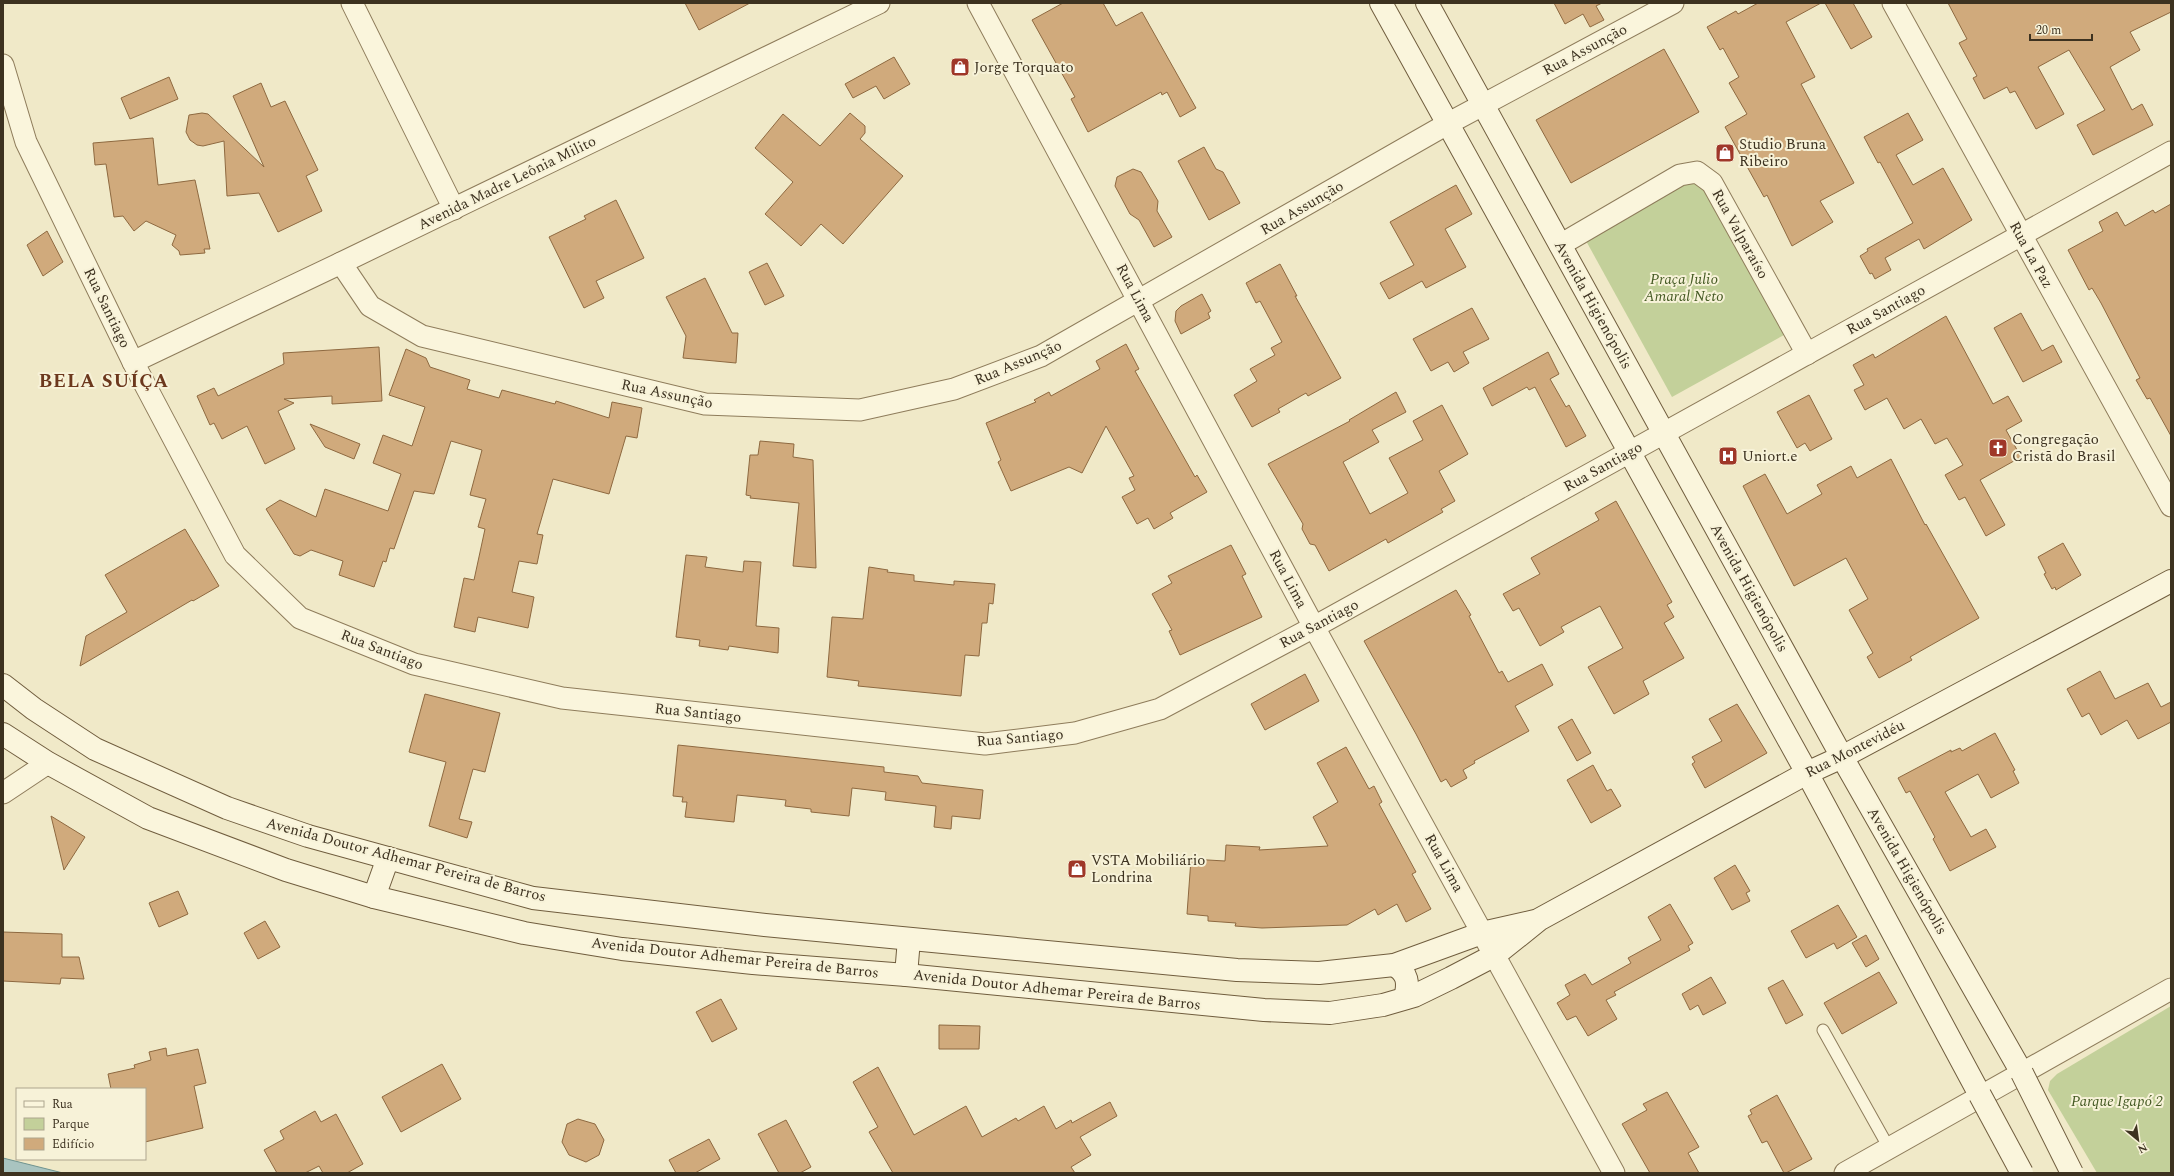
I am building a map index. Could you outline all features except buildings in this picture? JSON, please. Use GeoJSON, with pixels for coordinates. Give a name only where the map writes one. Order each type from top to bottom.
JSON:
{"type":"FeatureCollection","features":[{"type":"Feature","properties":{"kind":"street"},"geometry":{"type":"LineString","coordinates":[[352,3],[454,209]]}},
{"type":"Feature","properties":{"kind":"street","name":"Avenida Madre Leônia Milito"},"geometry":{"type":"LineString","coordinates":[[133,362],[454,209],[879,3]]}},
{"type":"Feature","properties":{"kind":"street","name":"Rua Lima"},"geometry":{"type":"LineString","coordinates":[[978,3],[1314,627],[1614,1173]]}},
{"type":"Feature","properties":{"kind":"street"},"geometry":{"type":"LineString","coordinates":[[1381,3],[1449,123],[1807,773],[2022,1173]]}},
{"type":"Feature","properties":{"kind":"street","name":"Avenida Higienópolis"},"geometry":{"type":"LineString","coordinates":[[1427,3],[1842,757],[2022,1073],[2072,1173]]}},
{"type":"Feature","properties":{"kind":"street","name":"Rua Assunção"},"geometry":{"type":"LineString","coordinates":[[341,263],[370,306],[422,336],[705,404],[860,410],[954,389],[1041,356],[1140,302],[1449,123],[1484,106],[1673,3]]}},
{"type":"Feature","properties":{"kind":"street","name":"Rua La Paz"},"geometry":{"type":"LineString","coordinates":[[1893,3],[2171,506]]}},
{"type":"Feature","properties":{"kind":"street","name":"Rua Santiago"},"geometry":{"type":"LineString","coordinates":[[3,65],[26,142],[133,362],[235,555],[300,618],[414,664],[562,698],[985,744],[1076,733],[1160,709],[1314,627],[2171,152]]}},
{"type":"Feature","properties":{"kind":"street","name":"Rua Valparaíso"},"geometry":{"type":"LineString","coordinates":[[1560,244],[1680,175],[1697,172],[1712,183],[1806,354]]}},
{"type":"Feature","properties":{"kind":"street","name":"Rua Montevidéu"},"geometry":{"type":"LineString","coordinates":[[1495,955],[1540,920],[1807,773],[1842,757],[2171,581]]}},
{"type":"Feature","properties":{"kind":"street","name":"Avenida Doutor Adhemar Pereira de Barros"},"geometry":{"type":"LineString","coordinates":[[3,685],[34,709],[95,749],[160,780],[226,808],[300,834],[533,898],[765,925],[1237,970],[1319,973],[1394,965],[1482,933]]}},
{"type":"Feature","properties":{"kind":"street","name":"Avenida Doutor Adhemar Pereira de Barros"},"geometry":{"type":"LineString","coordinates":[[3,734],[48,763],[148,818],[286,870],[374,897],[524,933],[622,949],[753,963],[906,975],[1256,1009],[1330,1013],[1361,1009],[1405,998],[1451,978],[1495,955]]}},
{"type":"Feature","properties":{"kind":"street"},"geometry":{"type":"LineString","coordinates":[[3,793],[48,763]]}},
{"type":"Feature","properties":{"kind":"street"},"geometry":{"type":"LineString","coordinates":[[374,897],[388,858]]}},
{"type":"Feature","properties":{"kind":"street","name":"Rua Montevidéu"},"geometry":{"type":"LineString","coordinates":[[1482,933],[1540,920]]}},
{"type":"Feature","properties":{"kind":"street"},"geometry":{"type":"LineString","coordinates":[[906,975],[909,938]]}},
{"type":"Feature","properties":{"kind":"street"},"geometry":{"type":"LineString","coordinates":[[1394,965],[1401,969],[1408,981],[1405,998]]}},
{"type":"Feature","properties":{"kind":"street"},"geometry":{"type":"LineString","coordinates":[[1845,1173],[1980,1095],[2171,989]]}},
{"type":"Feature","properties":{"kind":"lane"},"geometry":{"type":"LineString","coordinates":[[1823,1030],[1889,1148]]}},
{"type":"Feature","properties":{"kind":"green space","name":"Praça Julio Amaral Neto"},"geometry":{"type":"Polygon","coordinates":[[[1697,178],[1784,335],[1672,397],[1585,239],[1697,178]]]}},
{"type":"Feature","properties":{"kind":"green space","name":"Parque Igapó 2"},"geometry":{"type":"Polygon","coordinates":[[[2171,1006],[2171,1173],[2097,1173],[2048,1090],[2050,1081],[2057,1074],[2171,1006]]]}},
{"type":"Feature","properties":{"kind":"water"},"geometry":{"type":"Polygon","coordinates":[[[3,1158],[63,1173],[3,1173],[3,1158]]]}},
{"type":"Feature","properties":{"kind":"place","name":"Jorge Torquato"},"geometry":{"type":"Point","coordinates":[960,67]}},
{"type":"Feature","properties":{"kind":"place","name":"Studio Bruna Ribeiro"},"geometry":{"type":"Point","coordinates":[1725,153]}},
{"type":"Feature","properties":{"kind":"place","name":"Congregação Cristã do Brasil"},"geometry":{"type":"Point","coordinates":[1998,448]}},
{"type":"Feature","properties":{"kind":"place","name":"Uniort.e"},"geometry":{"type":"Point","coordinates":[1728,456]}},
{"type":"Feature","properties":{"kind":"place","name":"VSTA Mobiliário Londrina"},"geometry":{"type":"Point","coordinates":[1077,869]}},
{"type":"Feature","properties":{"kind":"district","name":"BELA SUÍÇA"},"geometry":{"type":"Point","coordinates":[104,381]}}]}
